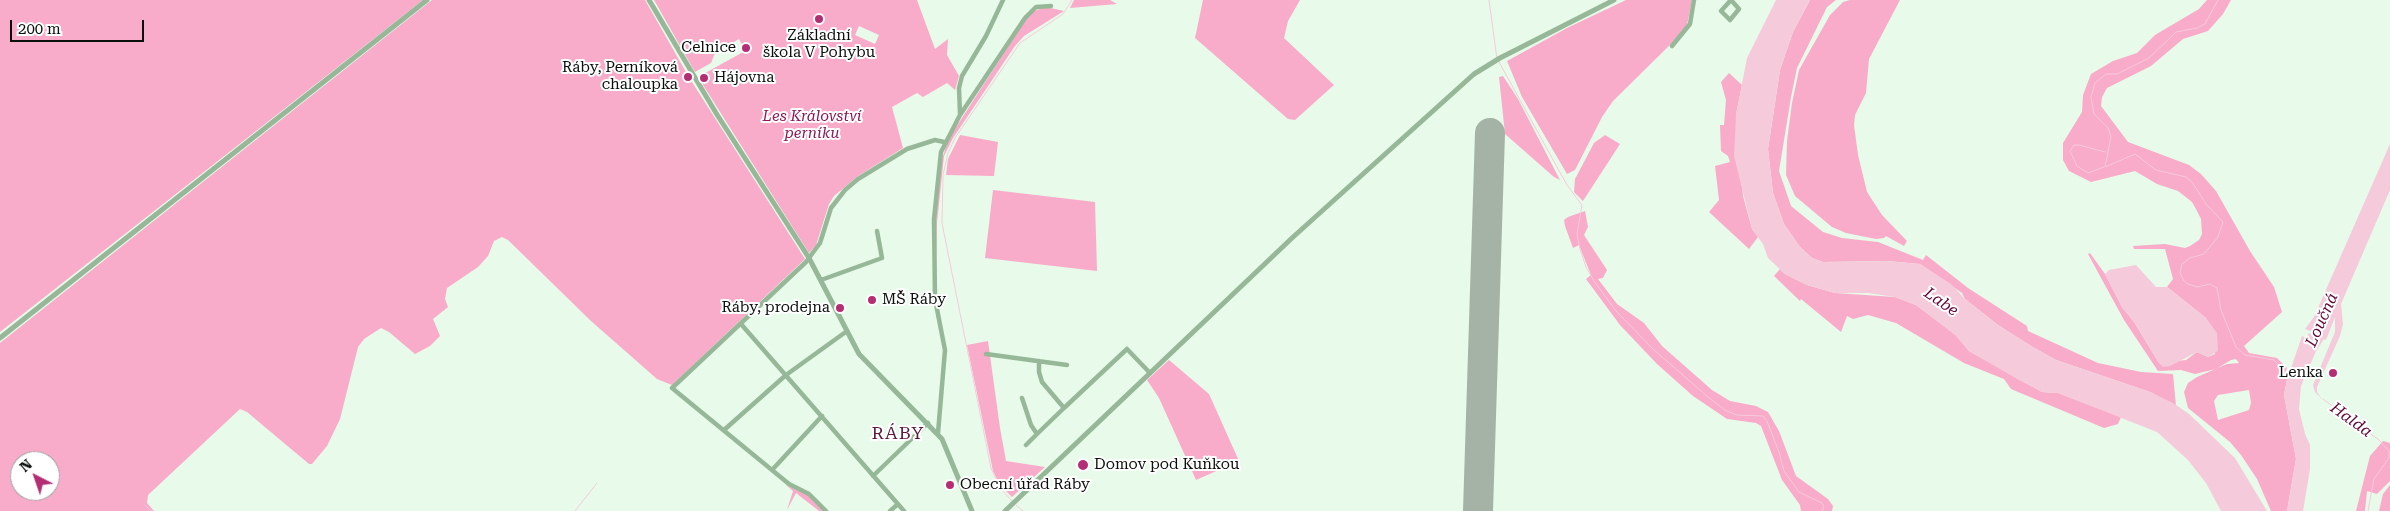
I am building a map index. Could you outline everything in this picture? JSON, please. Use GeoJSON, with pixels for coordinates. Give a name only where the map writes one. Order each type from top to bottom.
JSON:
{"type":"FeatureCollection","features":[{"type":"Feature","properties":{"kind":"street"},"geometry":{"type":"LineString","coordinates":[[0,338],[427,0]]}},
{"type":"Feature","properties":{"kind":"street"},"geometry":{"type":"LineString","coordinates":[[649,0],[711,106],[809,258],[847,331],[866,362],[938,433],[952,460],[972,511]]}},
{"type":"Feature","properties":{"kind":"street"},"geometry":{"type":"LineString","coordinates":[[960,115],[959,88],[962,76],[986,36],[1003,0]]}},
{"type":"Feature","properties":{"kind":"street"},"geometry":{"type":"LineString","coordinates":[[1005,511],[1325,208],[1474,74],[1498,59],[1614,0]]}},
{"type":"Feature","properties":{"kind":"street"},"geometry":{"type":"LineString","coordinates":[[1672,46],[1690,24],[1694,0]]}},
{"type":"Feature","properties":{"kind":"street"},"geometry":{"type":"LineString","coordinates":[[938,433],[945,350],[935,299],[934,203],[938,168],[944,142],[960,115],[1029,14],[1039,6],[1051,6]]}},
{"type":"Feature","properties":{"kind":"street"},"geometry":{"type":"LineString","coordinates":[[826,511],[809,494],[789,484],[672,388],[809,258],[820,243],[831,208],[838,197],[852,184],[907,149],[935,140],[944,142]]}},
{"type":"Feature","properties":{"kind":"street"},"geometry":{"type":"LineString","coordinates":[[821,280],[882,258],[877,231]]}},
{"type":"Feature","properties":{"kind":"street"},"geometry":{"type":"LineString","coordinates":[[741,324],[904,511]]}},
{"type":"Feature","properties":{"kind":"street"},"geometry":{"type":"LineString","coordinates":[[724,430],[786,376],[847,331]]}},
{"type":"Feature","properties":{"kind":"street"},"geometry":{"type":"LineString","coordinates":[[1026,445],[1127,349],[1150,373]]}},
{"type":"Feature","properties":{"kind":"street"},"geometry":{"type":"LineString","coordinates":[[986,354],[1067,365]]}},
{"type":"Feature","properties":{"kind":"street"},"geometry":{"type":"LineString","coordinates":[[1039,361],[1038,372],[1042,382],[1064,408]]}},
{"type":"Feature","properties":{"kind":"street"},"geometry":{"type":"LineString","coordinates":[[1022,398],[1031,425],[1037,434]]}},
{"type":"Feature","properties":{"kind":"street"},"geometry":{"type":"LineString","coordinates":[[772,470],[822,416]]}},
{"type":"Feature","properties":{"kind":"street"},"geometry":{"type":"LineString","coordinates":[[873,476],[928,423]]}},
{"type":"Feature","properties":{"kind":"street"},"geometry":{"type":"LineString","coordinates":[[890,511],[898,504]]}},
{"type":"Feature","properties":{"kind":"green space"},"geometry":{"type":"Polygon","coordinates":[[[0,0],[423,0],[0,332],[0,0]]]}},
{"type":"Feature","properties":{"kind":"green space"},"geometry":{"type":"Polygon","coordinates":[[[432,0],[645,0],[690,79],[805,259],[672,385],[657,379],[591,321],[508,240],[502,237],[494,241],[488,256],[478,267],[447,288],[445,299],[448,307],[433,319],[440,336],[430,346],[415,354],[389,332],[381,328],[364,339],[358,347],[340,419],[327,446],[312,464],[309,464],[247,412],[240,409],[148,495],[147,503],[154,511],[0,511],[0,343],[432,0]]]}},
{"type":"Feature","properties":{"kind":"green space","name":"Les Království perníku"},"geometry":{"type":"Polygon","coordinates":[[[654,0],[917,0],[935,49],[948,39],[947,55],[959,76],[955,90],[947,83],[923,97],[917,93],[892,107],[903,148],[858,176],[834,196],[829,204],[816,245],[809,253],[698,77],[745,51],[739,39],[715,53],[711,63],[695,72],[654,0]],[[859,26],[855,35],[875,44],[879,35],[859,26]]]}},
{"type":"Feature","properties":{"kind":"green space"},"geometry":{"type":"Polygon","coordinates":[[[1074,0],[1110,0],[1117,4],[1070,8],[1074,0]]]}},
{"type":"Feature","properties":{"kind":"green space"},"geometry":{"type":"Polygon","coordinates":[[[1203,0],[1300,0],[1288,21],[1284,38],[1334,85],[1295,120],[1288,119],[1195,38],[1203,0]]]}},
{"type":"Feature","properties":{"kind":"green space"},"geometry":{"type":"Polygon","coordinates":[[[1626,0],[1692,0],[1687,25],[1680,35],[1613,101],[1602,117],[1575,170],[1567,174],[1522,97],[1507,61],[1567,28],[1626,0]]]}},
{"type":"Feature","properties":{"kind":"green space"},"geometry":{"type":"Polygon","coordinates":[[[1810,0],[1836,0],[1827,7],[1797,68],[1779,171],[1791,206],[1823,232],[1842,238],[1878,242],[1923,260],[1926,255],[1968,288],[2027,326],[2028,331],[2098,363],[2141,372],[2173,374],[2176,406],[2150,392],[2056,360],[1998,325],[1965,299],[1962,293],[1920,264],[1887,261],[1823,262],[1812,258],[1800,247],[1784,224],[1773,193],[1768,149],[1780,70],[1793,32],[1810,0]]]}},
{"type":"Feature","properties":{"kind":"green space"},"geometry":{"type":"Polygon","coordinates":[[[1850,0],[1900,0],[1869,59],[1866,93],[1855,115],[1854,125],[1858,155],[1867,192],[1882,215],[1907,241],[1904,246],[1886,236],[1876,239],[1846,233],[1832,227],[1795,196],[1786,175],[1787,141],[1799,70],[1830,15],[1843,2],[1850,0]]]}},
{"type":"Feature","properties":{"kind":"green space"},"geometry":{"type":"Polygon","coordinates":[[[2207,0],[2231,0],[2223,14],[2208,31],[2183,39],[2151,66],[2107,88],[2102,97],[2101,106],[2128,142],[2189,165],[2201,174],[2216,191],[2250,251],[2274,287],[2282,312],[2244,346],[2249,353],[2277,358],[2287,368],[2284,395],[2296,459],[2287,511],[2271,511],[2257,479],[2241,455],[2230,442],[2188,408],[2184,392],[2188,383],[2215,369],[2195,374],[2181,370],[2158,371],[2124,320],[2088,254],[2090,253],[2105,274],[2122,307],[2134,322],[2159,363],[2186,360],[2197,352],[2208,357],[2215,354],[2206,318],[2167,287],[2173,279],[2165,249],[2134,249],[2133,246],[2165,244],[2185,248],[2199,240],[2202,234],[2201,219],[2192,202],[2178,191],[2157,184],[2135,171],[2091,182],[2069,171],[2063,160],[2063,143],[2082,112],[2083,95],[2091,74],[2113,61],[2137,53],[2155,35],[2199,9],[2207,0]],[[2236,359],[2217,368],[2227,364],[2239,363],[2236,359]],[[2249,390],[2218,395],[2214,401],[2218,420],[2249,410],[2251,403],[2249,390]]]}},
{"type":"Feature","properties":{"kind":"green space"},"geometry":{"type":"Polygon","coordinates":[[[1046,7],[1064,11],[1024,36],[1015,46],[953,138],[944,156],[937,223],[936,273],[935,207],[941,162],[949,138],[1026,19],[1034,11],[1046,7]]]}},
{"type":"Feature","properties":{"kind":"green space"},"geometry":{"type":"Polygon","coordinates":[[[1729,73],[1742,85],[1736,115],[1743,196],[1752,229],[1758,237],[1749,249],[1709,212],[1719,200],[1715,166],[1730,162],[1728,156],[1721,151],[1720,125],[1724,125],[1726,100],[1721,82],[1729,73]]]}},
{"type":"Feature","properties":{"kind":"green space"},"geometry":{"type":"Polygon","coordinates":[[[1503,76],[1518,99],[1560,180],[1554,177],[1505,134],[1499,77],[1503,76]]]}},
{"type":"Feature","properties":{"kind":"green space"},"geometry":{"type":"Polygon","coordinates":[[[960,135],[998,142],[994,176],[946,175],[948,159],[960,135]]]}},
{"type":"Feature","properties":{"kind":"green space"},"geometry":{"type":"Polygon","coordinates":[[[1605,135],[1620,144],[1583,201],[1574,192],[1575,179],[1594,143],[1605,135]]]}},
{"type":"Feature","properties":{"kind":"green space"},"geometry":{"type":"Polygon","coordinates":[[[993,190],[1095,202],[1097,271],[985,258],[993,190]]]}},
{"type":"Feature","properties":{"kind":"green space"},"geometry":{"type":"Polygon","coordinates":[[[1585,211],[1588,227],[1584,235],[1607,270],[1603,278],[1598,279],[1617,304],[1644,323],[1662,346],[1712,390],[1730,401],[1756,406],[1768,412],[1779,431],[1796,476],[1828,499],[1833,506],[1832,511],[1801,511],[1800,505],[1782,480],[1761,426],[1756,423],[1727,419],[1693,396],[1657,364],[1620,325],[1586,279],[1591,275],[1579,245],[1573,248],[1565,226],[1564,220],[1568,217],[1585,211]]]}},
{"type":"Feature","properties":{"kind":"green space"},"geometry":{"type":"Polygon","coordinates":[[[1780,269],[1785,274],[1807,285],[1835,293],[1895,297],[1916,305],[1956,335],[1969,351],[2042,392],[2058,393],[2121,417],[2118,424],[2104,428],[2011,389],[2004,379],[1964,363],[1896,323],[1868,315],[1853,319],[1847,316],[1841,332],[1801,299],[1800,301],[1774,276],[1780,269]]]}},
{"type":"Feature","properties":{"kind":"green space"},"geometry":{"type":"Polygon","coordinates":[[[988,341],[1006,461],[1045,467],[1012,497],[1000,485],[993,471],[967,345],[988,341]]]}},
{"type":"Feature","properties":{"kind":"green space"},"geometry":{"type":"Polygon","coordinates":[[[1169,360],[1209,394],[1239,461],[1196,480],[1159,398],[1147,380],[1169,360]]]}},
{"type":"Feature","properties":{"kind":"green space"},"geometry":{"type":"Polygon","coordinates":[[[2383,441],[2390,443],[2390,481],[2377,494],[2367,491],[2365,511],[2356,511],[2370,456],[2383,441]]]}},
{"type":"Feature","properties":{"kind":"green space"},"geometry":{"type":"Polygon","coordinates":[[[786,485],[810,496],[824,511],[819,511],[796,493],[787,510],[793,491],[786,485]]]}},
{"type":"Feature","properties":{"kind":"green space"},"geometry":{"type":"Polygon","coordinates":[[[2390,485],[2390,511],[2379,511],[2383,494],[2390,485]]]}},
{"type":"Feature","properties":{"kind":"water","name":"Labe"},"geometry":{"type":"Polygon","coordinates":[[[1776,0],[1810,0],[1793,32],[1780,70],[1768,149],[1773,193],[1784,224],[1800,247],[1812,258],[1823,262],[1887,261],[1920,264],[1951,284],[1965,299],[1998,325],[2056,360],[2150,392],[2173,403],[2189,414],[2235,458],[2267,511],[2221,511],[2206,483],[2188,460],[2157,432],[2058,393],[2042,392],[2019,380],[1969,351],[1955,335],[1916,305],[1895,297],[1868,293],[1835,293],[1807,285],[1785,274],[1768,258],[1763,244],[1752,229],[1734,156],[1736,115],[1747,58],[1776,0]]]}},
{"type":"Feature","properties":{"kind":"water","name":"Loučná"},"geometry":{"type":"Polygon","coordinates":[[[2390,144],[2390,190],[2341,304],[2343,324],[2340,336],[2317,387],[2317,392],[2322,399],[2315,392],[2313,385],[2335,332],[2335,317],[2326,340],[2324,339],[2316,351],[2301,386],[2299,409],[2305,434],[2310,445],[2310,469],[2303,511],[2287,511],[2296,459],[2284,395],[2287,380],[2285,372],[2290,371],[2302,336],[2306,338],[2309,333],[2313,332],[2305,329],[2314,317],[2390,144]]]}},
{"type":"Feature","properties":{"kind":"water"},"geometry":{"type":"Polygon","coordinates":[[[2136,265],[2156,287],[2167,287],[2206,318],[2217,333],[2218,351],[2208,357],[2197,352],[2170,366],[2163,367],[2159,363],[2134,322],[2122,307],[2105,274],[2109,270],[2136,265]]]}},
{"type":"Feature","properties":{"kind":"waterway"},"geometry":{"type":"LineString","coordinates":[[1013,502],[1000,488],[991,468],[942,223],[943,175],[948,153],[955,138],[1020,43],[1063,14],[1072,0]]}},
{"type":"Feature","properties":{"kind":"waterway"},"geometry":{"type":"LineString","coordinates":[[1489,0],[1497,59]]}},
{"type":"Feature","properties":{"kind":"waterway"},"geometry":{"type":"LineString","coordinates":[[2218,0],[2205,24],[2197,28],[2176,32],[2149,58],[2117,74],[2106,74],[2095,83],[2091,97],[2094,114],[2108,128],[2111,137],[2105,167],[2135,154],[2156,170],[2186,177],[2192,182],[2206,204],[2223,222],[2218,237],[2204,254],[2190,258],[2182,264],[2180,273],[2188,284],[2197,287],[2210,284],[2217,288],[2221,310],[2236,347],[2245,355],[2274,360],[2286,372]]}},
{"type":"Feature","properties":{"kind":"waterway"},"geometry":{"type":"LineString","coordinates":[[1499,62],[1567,185],[1582,205],[1577,234],[1586,267],[1594,281],[1616,311],[1653,349],[1708,397],[1725,410],[1736,415],[1763,416],[1767,421],[1779,452],[1784,471],[1799,492],[1822,503],[1824,507],[1822,511]]}},
{"type":"Feature","properties":{"kind":"waterway"},"geometry":{"type":"LineString","coordinates":[[2104,167],[2088,173],[2077,166],[2070,151],[2074,145],[2079,145],[2105,152]]}},
{"type":"Feature","properties":{"kind":"waterway","name":"Halda"},"geometry":{"type":"LineString","coordinates":[[2323,399],[2379,440],[2389,451],[2389,458],[2374,479],[2368,511]]}},
{"type":"Feature","properties":{"kind":"waterway"},"geometry":{"type":"LineString","coordinates":[[575,511],[597,483]]}},
{"type":"Feature","properties":{"kind":"waterway"},"geometry":{"type":"LineString","coordinates":[[145,505],[151,511]]}},
{"type":"Feature","properties":{"kind":"waterway"},"geometry":{"type":"LineString","coordinates":[[1016,505],[1023,511]]}},
{"type":"Feature","properties":{"kind":"runway"},"geometry":{"type":"LineString","coordinates":[[1478,511],[1490,133]]}},
{"type":"Feature","properties":{"kind":"place","name":"Základní škola V Pohybu"},"geometry":{"type":"Point","coordinates":[819,19]}},
{"type":"Feature","properties":{"kind":"place","name":"Celnice"},"geometry":{"type":"Point","coordinates":[746,48]}},
{"type":"Feature","properties":{"kind":"place","name":"Ráby, Perníková chaloupka"},"geometry":{"type":"Point","coordinates":[688,77]}},
{"type":"Feature","properties":{"kind":"place","name":"Hájovna"},"geometry":{"type":"Point","coordinates":[704,78]}},
{"type":"Feature","properties":{"kind":"place","name":"MŠ Ráby"},"geometry":{"type":"Point","coordinates":[872,300]}},
{"type":"Feature","properties":{"kind":"place","name":"Ráby, prodejna"},"geometry":{"type":"Point","coordinates":[840,308]}},
{"type":"Feature","properties":{"kind":"place","name":"Lenka"},"geometry":{"type":"Point","coordinates":[2333,373]}},
{"type":"Feature","properties":{"kind":"place","name":"Domov pod Kuňkou"},"geometry":{"type":"Point","coordinates":[1083,465]}},
{"type":"Feature","properties":{"kind":"place","name":"Obecní úřad Ráby"},"geometry":{"type":"Point","coordinates":[950,485]}},
{"type":"Feature","properties":{"kind":"district","name":"RÁBY"},"geometry":{"type":"Point","coordinates":[898,434]}}]}
